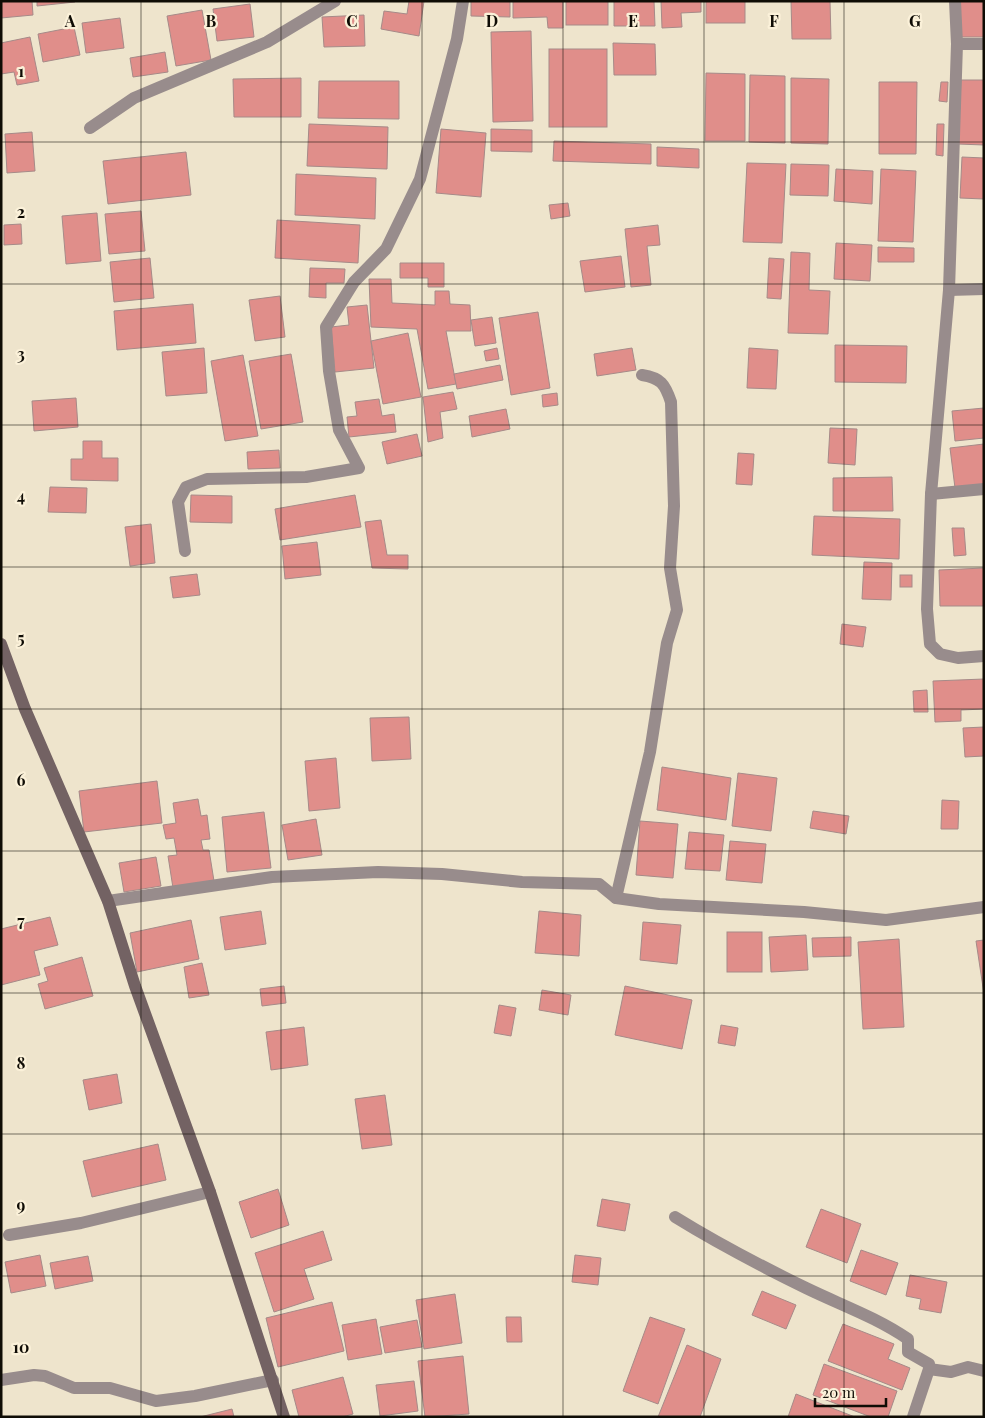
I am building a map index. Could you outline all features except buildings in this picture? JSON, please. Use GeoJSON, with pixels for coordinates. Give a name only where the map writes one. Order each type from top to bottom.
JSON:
{"type":"FeatureCollection","features":[{"type":"Feature","properties":{"kind":"street"},"geometry":{"type":"LineString","coordinates":[[90,128],[134,98],[267,42],[334,1]]}},
{"type":"Feature","properties":{"kind":"street"},"geometry":{"type":"LineString","coordinates":[[186,551],[178,502],[186,487],[207,479],[306,477],[359,468],[339,430],[330,371],[326,327],[354,282],[386,249],[420,179],[457,39],[463,1]]}},
{"type":"Feature","properties":{"kind":"street"},"geometry":{"type":"LineString","coordinates":[[955,1],[957,44],[949,290],[931,494],[927,609],[930,644],[940,654],[958,658],[984,656]]}},
{"type":"Feature","properties":{"kind":"street"},"geometry":{"type":"LineString","coordinates":[[957,44],[984,44]]}},
{"type":"Feature","properties":{"kind":"street"},"geometry":{"type":"LineString","coordinates":[[949,290],[984,289]]}},
{"type":"Feature","properties":{"kind":"street"},"geometry":{"type":"LineString","coordinates":[[616,898],[650,752],[667,643],[677,610],[670,568],[674,506],[671,402],[666,388],[657,378],[642,375]]}},
{"type":"Feature","properties":{"kind":"street"},"geometry":{"type":"LineString","coordinates":[[931,494],[984,488]]}},
{"type":"Feature","properties":{"kind":"street"},"geometry":{"type":"LineString","coordinates":[[1,644],[25,709],[108,902],[135,986],[210,1192],[284,1417]]}},
{"type":"Feature","properties":{"kind":"street"},"geometry":{"type":"LineString","coordinates":[[108,902],[272,876],[378,872],[522,882],[599,884],[616,898],[660,904],[804,912],[886,920],[984,907]]}},
{"type":"Feature","properties":{"kind":"street"},"geometry":{"type":"LineString","coordinates":[[8,1235],[81,1223],[210,1192]]}},
{"type":"Feature","properties":{"kind":"street"},"geometry":{"type":"LineString","coordinates":[[675,1217],[710,1238],[806,1288],[887,1324],[908,1339],[908,1352],[929,1364],[930,1369],[913,1417]]}},
{"type":"Feature","properties":{"kind":"street"},"geometry":{"type":"LineString","coordinates":[[930,1369],[951,1372],[968,1367],[984,1371]]}},
{"type":"Feature","properties":{"kind":"street"},"geometry":{"type":"LineString","coordinates":[[1,1380],[34,1375],[45,1376],[74,1388],[110,1388],[156,1401],[196,1396],[273,1380]]}}]}
